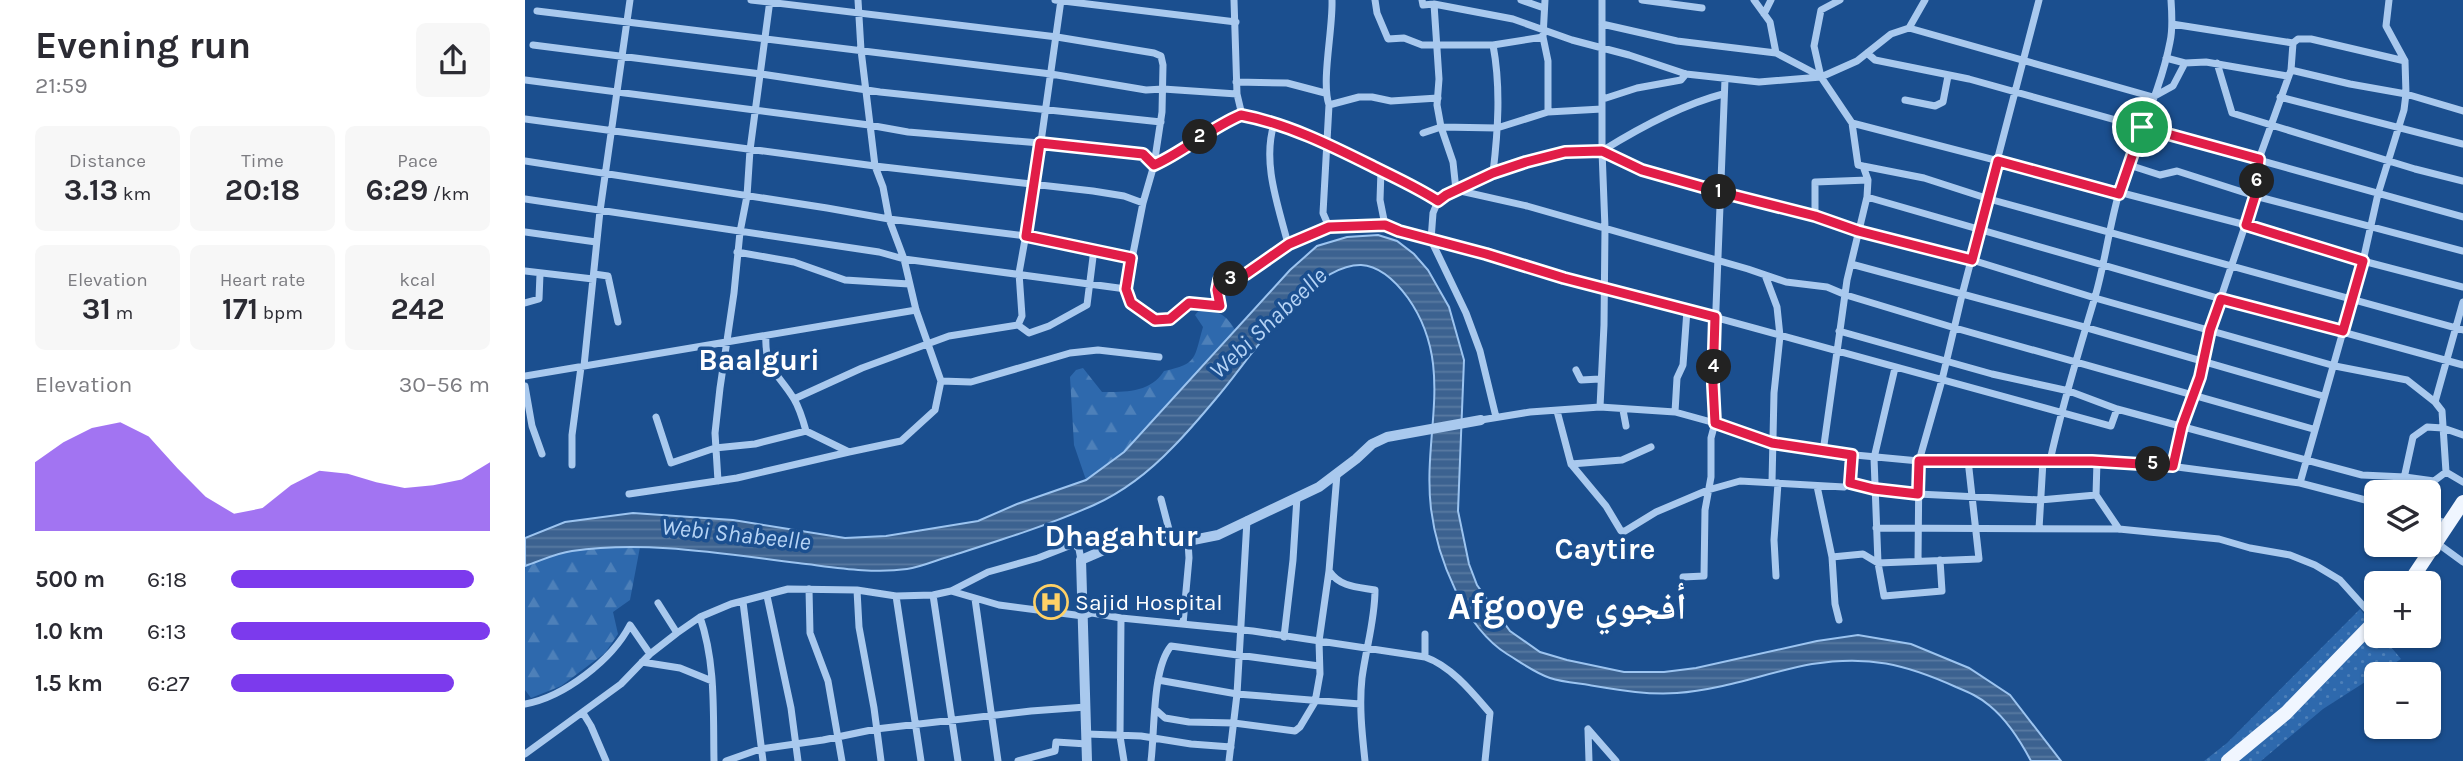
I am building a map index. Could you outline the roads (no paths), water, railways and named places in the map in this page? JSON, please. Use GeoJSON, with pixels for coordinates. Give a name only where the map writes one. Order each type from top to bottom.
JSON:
{"type":"FeatureCollection","features":[{"type":"Feature","properties":{"kind":"main road"},"geometry":{"type":"LineString","coordinates":[[2441,536],[2463,502]]}},
{"type":"Feature","properties":{"kind":"main road"},"geometry":{"type":"LineString","coordinates":[[2228,761],[2286,713],[2364,632]]}},
{"type":"Feature","properties":{"kind":"street"},"geometry":{"type":"LineString","coordinates":[[572,465],[572,435],[596,242],[630,0]]}},
{"type":"Feature","properties":{"kind":"street"},"geometry":{"type":"LineString","coordinates":[[751,0],[1057,37],[1161,56],[1164,65],[1161,122],[1126,289],[1131,303],[1155,320],[1170,319],[1189,303],[1220,306],[1217,290],[1219,280],[1246,274],[1289,244],[1329,227],[1385,225],[1604,289],[2111,426],[2117,409]]}},
{"type":"Feature","properties":{"kind":"street"},"geometry":{"type":"LineString","coordinates":[[629,494],[718,481],[901,441],[935,410],[941,381],[916,310],[904,259],[889,219],[883,187],[875,166],[861,50],[858,0]]}},
{"type":"Feature","properties":{"kind":"street"},"geometry":{"type":"LineString","coordinates":[[1019,325],[1023,316],[1019,273],[1057,37],[1059,0],[1236,22]]}},
{"type":"Feature","properties":{"kind":"street"},"geometry":{"type":"LineString","coordinates":[[1234,0],[1236,82],[1241,115]]}},
{"type":"Feature","properties":{"kind":"street"},"geometry":{"type":"LineString","coordinates":[[1329,227],[1322,213],[1329,105],[1325,93],[1332,0]]}},
{"type":"Feature","properties":{"kind":"street"},"geometry":{"type":"LineString","coordinates":[[1375,0],[1377,13],[1388,39],[1404,38],[1422,45],[1436,46],[1493,46],[1544,33]]}},
{"type":"Feature","properties":{"kind":"street"},"geometry":{"type":"LineString","coordinates":[[1422,0],[1423,5],[1434,4],[1480,11],[1544,33],[1629,55],[1686,74],[1759,82],[1821,77],[1857,61],[1891,34],[1909,28],[2153,97],[2173,86],[2185,63]]}},
{"type":"Feature","properties":{"kind":"street"},"geometry":{"type":"LineString","coordinates":[[1521,0],[1544,4],[1548,112]]}},
{"type":"Feature","properties":{"kind":"street"},"geometry":{"type":"LineString","coordinates":[[1600,408],[1605,228],[1602,0]]}},
{"type":"Feature","properties":{"kind":"street"},"geometry":{"type":"LineString","coordinates":[[1643,0],[1702,8]]}},
{"type":"Feature","properties":{"kind":"street"},"geometry":{"type":"LineString","coordinates":[[1754,0],[1770,22],[1776,52]]}},
{"type":"Feature","properties":{"kind":"street"},"geometry":{"type":"LineString","coordinates":[[1763,14],[1771,0]]}},
{"type":"Feature","properties":{"kind":"street"},"geometry":{"type":"LineString","coordinates":[[1840,0],[1821,10],[1814,46],[1821,77],[1852,123],[1858,165],[1924,178],[1989,199],[2459,329]]}},
{"type":"Feature","properties":{"kind":"street"},"geometry":{"type":"LineString","coordinates":[[1909,28],[1925,0]]}},
{"type":"Feature","properties":{"kind":"street"},"geometry":{"type":"LineString","coordinates":[[1918,561],[1919,461],[2039,0]]}},
{"type":"Feature","properties":{"kind":"street"},"geometry":{"type":"LineString","coordinates":[[2039,529],[2040,500],[2047,461],[2069,391],[2084,327],[2095,298],[2119,194],[2171,41],[2171,0]]}},
{"type":"Feature","properties":{"kind":"street"},"geometry":{"type":"LineString","coordinates":[[2299,483],[2313,429],[2335,366],[2406,94],[2405,61],[2386,26],[2389,0]]}},
{"type":"Feature","properties":{"kind":"street"},"geometry":{"type":"LineString","coordinates":[[718,481],[715,448],[726,343],[770,1]]}},
{"type":"Feature","properties":{"kind":"street"},"geometry":{"type":"LineString","coordinates":[[1434,4],[1441,127],[1453,162],[1456,190]]}},
{"type":"Feature","properties":{"kind":"street"},"geometry":{"type":"LineString","coordinates":[[537,11],[1051,74],[1146,90],[1237,94]]}},
{"type":"Feature","properties":{"kind":"street"},"geometry":{"type":"LineString","coordinates":[[1602,24],[1677,41],[1776,52],[1821,77]]}},
{"type":"Feature","properties":{"kind":"street"},"geometry":{"type":"LineString","coordinates":[[2172,24],[2294,43]]}},
{"type":"Feature","properties":{"kind":"street"},"geometry":{"type":"LineString","coordinates":[[2173,466],[2182,426],[2204,362],[2210,330],[2255,196],[2259,159],[2289,73],[2294,43],[2298,39],[2311,39],[2405,61]]}},
{"type":"Feature","properties":{"kind":"street"},"geometry":{"type":"LineString","coordinates":[[533,45],[866,89],[1161,122]]}},
{"type":"Feature","properties":{"kind":"street"},"geometry":{"type":"LineString","coordinates":[[1493,46],[1497,66],[1497,128],[1493,173]]}},
{"type":"Feature","properties":{"kind":"street"},"geometry":{"type":"LineString","coordinates":[[1867,53],[1875,60],[1969,79],[2463,217]]}},
{"type":"Feature","properties":{"kind":"street"},"geometry":{"type":"LineString","coordinates":[[2166,58],[2185,63],[2289,73],[2406,94],[2463,111]]}},
{"type":"Feature","properties":{"kind":"street"},"geometry":{"type":"LineString","coordinates":[[2217,64],[2231,113],[2463,181]]}},
{"type":"Feature","properties":{"kind":"street"},"geometry":{"type":"LineString","coordinates":[[1603,99],[1637,88],[1681,80],[1686,74]]}},
{"type":"Feature","properties":{"kind":"street"},"geometry":{"type":"LineString","coordinates":[[1905,100],[1935,106],[1943,102],[1948,76]]}},
{"type":"Feature","properties":{"kind":"street"},"geometry":{"type":"LineString","coordinates":[[1682,577],[1704,576],[1711,438],[1715,423],[1713,384],[1725,79]]}},
{"type":"Feature","properties":{"kind":"street"},"geometry":{"type":"LineString","coordinates":[[525,80],[908,132],[1143,154],[1154,165]]}},
{"type":"Feature","properties":{"kind":"street"},"geometry":{"type":"LineString","coordinates":[[1236,82],[1287,83],[1325,93]]}},
{"type":"Feature","properties":{"kind":"street"},"geometry":{"type":"LineString","coordinates":[[1602,151],[1622,138],[1699,100],[1723,94]]}},
{"type":"Feature","properties":{"kind":"street"},"geometry":{"type":"LineString","coordinates":[[1329,105],[1359,97],[1391,101],[1438,98]]}},
{"type":"Feature","properties":{"kind":"street"},"geometry":{"type":"LineString","coordinates":[[2280,97],[2463,144]]}},
{"type":"Feature","properties":{"kind":"street"},"geometry":{"type":"LineString","coordinates":[[1423,133],[1441,127],[1497,128],[1548,112],[1602,109]]}},
{"type":"Feature","properties":{"kind":"street"},"geometry":{"type":"LineString","coordinates":[[1154,165],[1174,156],[1218,124],[1241,115],[1274,124],[1326,145],[1412,184],[1438,201]]}},
{"type":"Feature","properties":{"kind":"street"},"geometry":{"type":"LineString","coordinates":[[525,119],[875,166],[1093,191],[1124,196],[1143,203]]}},
{"type":"Feature","properties":{"kind":"street"},"geometry":{"type":"LineString","coordinates":[[1852,123],[2246,225],[2363,261],[2463,287]]}},
{"type":"Feature","properties":{"kind":"street"},"geometry":{"type":"LineString","coordinates":[[1274,124],[1269,139],[1273,188],[1289,244]]}},
{"type":"Feature","properties":{"kind":"street"},"geometry":{"type":"LineString","coordinates":[[1496,417],[1480,351],[1466,313],[1431,240],[1433,213],[1438,201],[1493,173],[1565,152],[1602,151],[1642,170],[1972,260],[2335,366],[2407,380],[2442,411],[2447,472]]}},
{"type":"Feature","properties":{"kind":"street"},"geometry":{"type":"LineString","coordinates":[[525,162],[889,219],[1026,236],[1131,258]]}},
{"type":"Feature","properties":{"kind":"street"},"geometry":{"type":"LineString","coordinates":[[2129,165],[2161,175],[2177,170],[2255,196],[2463,251]]}},
{"type":"Feature","properties":{"kind":"street"},"geometry":{"type":"LineString","coordinates":[[1823,452],[1839,331],[1867,197],[1868,180],[1863,166]]}},
{"type":"Feature","properties":{"kind":"street"},"geometry":{"type":"LineString","coordinates":[[1381,170],[1380,200],[1385,225]]}},
{"type":"Feature","properties":{"kind":"street"},"geometry":{"type":"LineString","coordinates":[[1815,216],[1815,182],[1868,180]]}},
{"type":"Feature","properties":{"kind":"street"},"geometry":{"type":"LineString","coordinates":[[1456,190],[1527,206],[1786,282],[1827,287],[1955,328],[2313,429]]}},
{"type":"Feature","properties":{"kind":"street"},"geometry":{"type":"LineString","coordinates":[[1867,197],[2221,299],[2463,365]]}},
{"type":"Feature","properties":{"kind":"street"},"geometry":{"type":"LineString","coordinates":[[525,199],[879,252],[904,259],[1126,289]]}},
{"type":"Feature","properties":{"kind":"street"},"geometry":{"type":"LineString","coordinates":[[525,232],[596,242]]}},
{"type":"Feature","properties":{"kind":"street"},"geometry":{"type":"LineString","coordinates":[[794,399],[862,368],[949,336],[1019,325],[1029,332],[1069,316],[1087,305],[1094,250]]}},
{"type":"Feature","properties":{"kind":"street"},"geometry":{"type":"LineString","coordinates":[[737,253],[794,262],[845,280],[909,284]]}},
{"type":"Feature","properties":{"kind":"street"},"geometry":{"type":"LineString","coordinates":[[1851,264],[2084,327],[2323,397]]}},
{"type":"Feature","properties":{"kind":"street"},"geometry":{"type":"LineString","coordinates":[[525,271],[608,276],[618,322]]}},
{"type":"Feature","properties":{"kind":"street"},"geometry":{"type":"LineString","coordinates":[[525,303],[539,299],[540,274]]}},
{"type":"Feature","properties":{"kind":"street"},"geometry":{"type":"LineString","coordinates":[[1765,275],[1777,307],[1780,336],[1772,443],[1776,576]]}},
{"type":"Feature","properties":{"kind":"street"},"geometry":{"type":"LineString","coordinates":[[2435,402],[2459,329],[2463,302]]}},
{"type":"Feature","properties":{"kind":"street"},"geometry":{"type":"LineString","coordinates":[[525,376],[916,310]]}},
{"type":"Feature","properties":{"kind":"street"},"geometry":{"type":"LineString","coordinates":[[1675,412],[1677,378],[1683,365],[1687,310]]}},
{"type":"Feature","properties":{"kind":"street"},"geometry":{"type":"LineString","coordinates":[[1839,331],[1992,374],[2069,391],[2117,409],[2362,475],[2434,481],[2447,472]]}},
{"type":"Feature","properties":{"kind":"street"},"geometry":{"type":"LineString","coordinates":[[766,336],[765,354],[773,371],[794,399],[806,431]]}},
{"type":"Feature","properties":{"kind":"street"},"geometry":{"type":"LineString","coordinates":[[941,381],[971,382],[1070,353],[1098,350],[1159,357]]}},
{"type":"Feature","properties":{"kind":"street"},"geometry":{"type":"LineString","coordinates":[[1895,368],[1874,458],[1878,563],[1884,596],[1942,591],[1940,560]]}},
{"type":"Feature","properties":{"kind":"street"},"geometry":{"type":"LineString","coordinates":[[1576,370],[1581,380],[1600,380]]}},
{"type":"Feature","properties":{"kind":"street"},"geometry":{"type":"LineString","coordinates":[[525,386],[532,426],[542,454]]}},
{"type":"Feature","properties":{"kind":"street"},"geometry":{"type":"LineString","coordinates":[[1081,560],[1118,544],[1143,540],[1188,541],[1218,535],[1338,474],[1372,444],[1387,437],[1496,417],[1600,408],[1675,412],[1772,443],[1823,452],[1919,461],[2097,461],[2173,466],[2299,483],[2364,500]]}},
{"type":"Feature","properties":{"kind":"street"},"geometry":{"type":"LineString","coordinates":[[1623,410],[1626,426]]}},
{"type":"Feature","properties":{"kind":"street"},"geometry":{"type":"LineString","coordinates":[[1557,411],[1571,464],[1606,506],[1621,531],[1656,512],[1708,490],[1740,481],[1844,487],[1850,483],[1918,494],[2040,500],[2096,495]]}},
{"type":"Feature","properties":{"kind":"street"},"geometry":{"type":"LineString","coordinates":[[656,417],[671,463],[715,448],[755,444],[806,431],[849,452]]}},
{"type":"Feature","properties":{"kind":"street"},"geometry":{"type":"LineString","coordinates":[[2404,480],[2413,438],[2427,427],[2443,428],[2463,435]]}},
{"type":"Feature","properties":{"kind":"street"},"geometry":{"type":"LineString","coordinates":[[1571,464],[1622,460],[1651,447]]}},
{"type":"Feature","properties":{"kind":"street"},"geometry":{"type":"LineString","coordinates":[[1850,483],[1852,455]]}},
{"type":"Feature","properties":{"kind":"street"},"geometry":{"type":"LineString","coordinates":[[1832,557],[1863,554],[1878,563],[1979,559],[1968,460]]}},
{"type":"Feature","properties":{"kind":"street"},"geometry":{"type":"LineString","coordinates":[[2097,461],[2096,495],[2119,529]]}},
{"type":"Feature","properties":{"kind":"street"},"geometry":{"type":"LineString","coordinates":[[2447,472],[2463,482]]}},
{"type":"Feature","properties":{"kind":"street"},"geometry":{"type":"LineString","coordinates":[[1156,710],[1165,718],[1177,720],[1234,723],[1295,731],[1300,727],[1315,702],[1320,674],[1319,641],[1338,474]]}},
{"type":"Feature","properties":{"kind":"street"},"geometry":{"type":"LineString","coordinates":[[1817,486],[1832,557],[1835,604],[1839,620]]}},
{"type":"Feature","properties":{"kind":"street"},"geometry":{"type":"LineString","coordinates":[[1284,637],[1297,497]]}},
{"type":"Feature","properties":{"kind":"street"},"geometry":{"type":"LineString","coordinates":[[1161,499],[1172,541]]}},
{"type":"Feature","properties":{"kind":"street"},"geometry":{"type":"LineString","coordinates":[[1229,761],[1240,656],[1247,519]]}},
{"type":"Feature","properties":{"kind":"street"},"geometry":{"type":"LineString","coordinates":[[2441,521],[2448,524]]}},
{"type":"Feature","properties":{"kind":"street"},"geometry":{"type":"LineString","coordinates":[[1876,528],[2119,529],[2219,539],[2249,548],[2290,555],[2315,565],[2340,580],[2364,606]]}},
{"type":"Feature","properties":{"kind":"street"},"geometry":{"type":"LineString","coordinates":[[1183,624],[1188,541]]}},
{"type":"Feature","properties":{"kind":"street"},"geometry":{"type":"LineString","coordinates":[[525,754],[621,684],[650,654],[677,632],[700,617],[731,604],[789,589],[857,590],[896,596],[933,595],[950,592],[988,572],[1038,558],[1073,544],[1079,549],[1081,560],[1087,761]]}},
{"type":"Feature","properties":{"kind":"street"},"geometry":{"type":"LineString","coordinates":[[2441,546],[2463,562]]}},
{"type":"Feature","properties":{"kind":"street"},"geometry":{"type":"LineString","coordinates":[[1329,571],[1344,585],[1375,590],[1375,612],[1366,648],[1360,704],[1365,761]]}},
{"type":"Feature","properties":{"kind":"street"},"geometry":{"type":"LineString","coordinates":[[809,589],[810,633],[828,681],[842,761]]}},
{"type":"Feature","properties":{"kind":"street"},"geometry":{"type":"LineString","coordinates":[[857,590],[859,627],[881,761]]}},
{"type":"Feature","properties":{"kind":"street"},"geometry":{"type":"LineString","coordinates":[[950,592],[999,605],[1083,616],[1093,612],[1121,618],[1241,630],[1435,660],[1490,713],[1485,761]]}},
{"type":"Feature","properties":{"kind":"street"},"geometry":{"type":"LineString","coordinates":[[933,595],[958,761]]}},
{"type":"Feature","properties":{"kind":"street"},"geometry":{"type":"LineString","coordinates":[[767,596],[791,708],[798,761]]}},
{"type":"Feature","properties":{"kind":"street"},"geometry":{"type":"LineString","coordinates":[[896,596],[921,761]]}},
{"type":"Feature","properties":{"kind":"street"},"geometry":{"type":"LineString","coordinates":[[975,599],[998,761]]}},
{"type":"Feature","properties":{"kind":"street"},"geometry":{"type":"LineString","coordinates":[[743,602],[763,761]]}},
{"type":"Feature","properties":{"kind":"street"},"geometry":{"type":"LineString","coordinates":[[658,603],[677,632]]}},
{"type":"Feature","properties":{"kind":"street"},"geometry":{"type":"LineString","coordinates":[[700,617],[708,640],[712,681],[714,761]]}},
{"type":"Feature","properties":{"kind":"street"},"geometry":{"type":"LineString","coordinates":[[1121,618],[1120,736],[1124,761]]}},
{"type":"Feature","properties":{"kind":"street"},"geometry":{"type":"LineString","coordinates":[[525,704],[537,702],[561,691],[608,657],[623,639],[630,625],[650,654]]}},
{"type":"Feature","properties":{"kind":"street"},"geometry":{"type":"LineString","coordinates":[[1425,634],[1425,657]]}},
{"type":"Feature","properties":{"kind":"street"},"geometry":{"type":"LineString","coordinates":[[1151,761],[1158,680],[1164,654],[1171,646],[1319,666]]}},
{"type":"Feature","properties":{"kind":"street"},"geometry":{"type":"LineString","coordinates":[[642,662],[680,668],[712,681]]}},
{"type":"Feature","properties":{"kind":"street"},"geometry":{"type":"LineString","coordinates":[[1158,680],[1237,694],[1360,704]]}},
{"type":"Feature","properties":{"kind":"street"},"geometry":{"type":"LineString","coordinates":[[726,761],[760,749],[876,729],[1086,707]]}},
{"type":"Feature","properties":{"kind":"street"},"geometry":{"type":"LineString","coordinates":[[583,713],[606,761]]}},
{"type":"Feature","properties":{"kind":"street"},"geometry":{"type":"LineString","coordinates":[[1588,761],[1588,729],[1616,761]]}},
{"type":"Feature","properties":{"kind":"street"},"geometry":{"type":"LineString","coordinates":[[1018,761],[1055,751],[1056,743],[1120,736],[1231,747]]}},
{"type":"Feature","properties":{"kind":"water","name":"Webi Shabeelle"},"geometry":{"type":"Polygon","coordinates":[[[1378,235],[1397,241],[1414,254],[1428,270],[1449,307],[1464,360],[1458,511],[1469,564],[1477,585],[1510,631],[1540,652],[1624,672],[1664,672],[1696,668],[1817,641],[1858,635],[1911,644],[1969,668],[2010,695],[2061,761],[2031,761],[2008,725],[1978,697],[1903,667],[1869,661],[1832,661],[1795,667],[1711,688],[1654,693],[1555,679],[1544,676],[1507,654],[1478,627],[1466,609],[1439,548],[1431,509],[1429,481],[1434,375],[1431,349],[1422,324],[1408,298],[1394,281],[1375,268],[1361,265],[1341,269],[1301,296],[1263,338],[1191,428],[1146,472],[1105,500],[1042,526],[907,569],[852,569],[685,549],[629,547],[566,552],[525,566],[525,538],[565,522],[633,513],[733,520],[845,538],[886,536],[978,521],[1086,480],[1124,452],[1290,270],[1317,246],[1347,237],[1378,235]]]}},
{"type":"Feature","properties":{"kind":"place","name":"Sajid Hospital"},"geometry":{"type":"Point","coordinates":[1051,602]}},
{"type":"Feature","properties":{"kind":"district","name":"Baalguri"},"geometry":{"type":"Point","coordinates":[759,360]}},
{"type":"Feature","properties":{"kind":"district","name":"Dhagahtur"},"geometry":{"type":"Point","coordinates":[1121,536]}},
{"type":"Feature","properties":{"kind":"district","name":"Caytire"},"geometry":{"type":"Point","coordinates":[1605,549]}},
{"type":"Feature","properties":{"kind":"district","name":"Afgooye أفجوي"},"geometry":{"type":"Point","coordinates":[1567,606]}}]}
